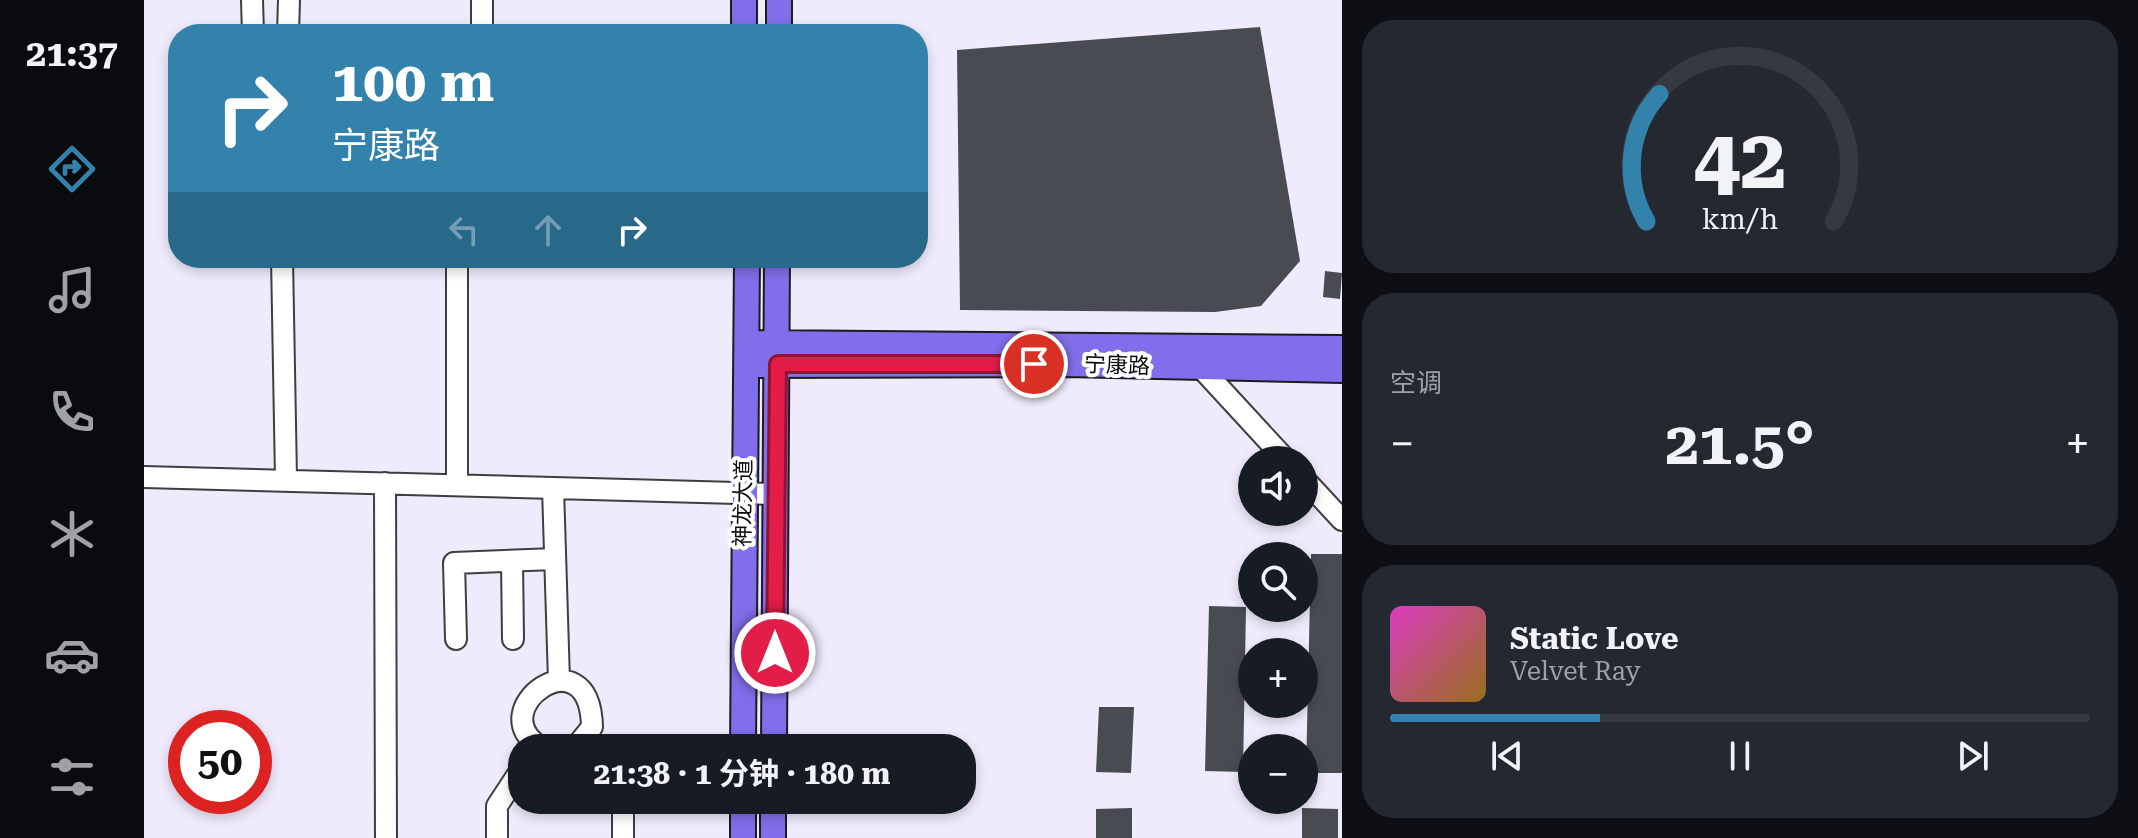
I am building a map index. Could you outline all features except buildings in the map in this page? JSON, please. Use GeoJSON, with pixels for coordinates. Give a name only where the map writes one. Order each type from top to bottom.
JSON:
{"type":"FeatureCollection","features":[{"type":"Feature","properties":{"kind":"main road"},"geometry":{"type":"LineString","coordinates":[[744,0],[744,24]]}},
{"type":"Feature","properties":{"kind":"main road"},"geometry":{"type":"LineString","coordinates":[[779,0],[779,24]]}},
{"type":"Feature","properties":{"kind":"main road","name":"神龙大道"},"geometry":{"type":"LineString","coordinates":[[743,734],[747,268]]}},
{"type":"Feature","properties":{"kind":"main road","name":"神龙大道"},"geometry":{"type":"LineString","coordinates":[[774,734],[777,268]]}},
{"type":"Feature","properties":{"kind":"main road"},"geometry":{"type":"LineString","coordinates":[[778,353],[1183,347],[1342,348]]}},
{"type":"Feature","properties":{"kind":"main road","name":"宁康路"},"geometry":{"type":"LineString","coordinates":[[748,354],[1342,370]]}},
{"type":"Feature","properties":{"kind":"main road"},"geometry":{"type":"LineString","coordinates":[[743,814],[743,838]]}},
{"type":"Feature","properties":{"kind":"main road"},"geometry":{"type":"LineString","coordinates":[[773,814],[773,838]]}},
{"type":"Feature","properties":{"kind":"street"},"geometry":{"type":"LineString","coordinates":[[252,0],[253,24]]}},
{"type":"Feature","properties":{"kind":"street"},"geometry":{"type":"LineString","coordinates":[[288,24],[289,0]]}},
{"type":"Feature","properties":{"kind":"street"},"geometry":{"type":"LineString","coordinates":[[482,0],[482,24]]}},
{"type":"Feature","properties":{"kind":"street"},"geometry":{"type":"LineString","coordinates":[[282,268],[286,479]]}},
{"type":"Feature","properties":{"kind":"street"},"geometry":{"type":"LineString","coordinates":[[457,268],[457,485]]}},
{"type":"Feature","properties":{"kind":"street"},"geometry":{"type":"LineString","coordinates":[[1183,347],[1273,446]]}},
{"type":"Feature","properties":{"kind":"street"},"geometry":{"type":"LineString","coordinates":[[144,477],[776,494]]}},
{"type":"Feature","properties":{"kind":"street"},"geometry":{"type":"LineString","coordinates":[[385,483],[386,838]]}},
{"type":"Feature","properties":{"kind":"street"},"geometry":{"type":"LineString","coordinates":[[553,488],[559,681]]}},
{"type":"Feature","properties":{"kind":"street"},"geometry":{"type":"LineString","coordinates":[[1318,494],[1342,520]]}},
{"type":"Feature","properties":{"kind":"street"},"geometry":{"type":"LineString","coordinates":[[456,639],[454,563],[555,559]]}},
{"type":"Feature","properties":{"kind":"street"},"geometry":{"type":"LineString","coordinates":[[512,561],[513,639]]}},
{"type":"Feature","properties":{"kind":"street"},"geometry":{"type":"LineString","coordinates":[[529,734],[523,725],[524,705],[534,689],[559,681],[573,684],[585,693],[592,705],[592,727],[588,734]]}},
{"type":"Feature","properties":{"kind":"street"},"geometry":{"type":"LineString","coordinates":[[497,838],[497,806],[508,789]]}},
{"type":"Feature","properties":{"kind":"street"},"geometry":{"type":"LineString","coordinates":[[623,814],[623,838]]}},
{"type":"Feature","properties":{"kind":"route"},"geometry":{"type":"LineString","coordinates":[[775,653],[778,364],[1034,364]]}}]}
